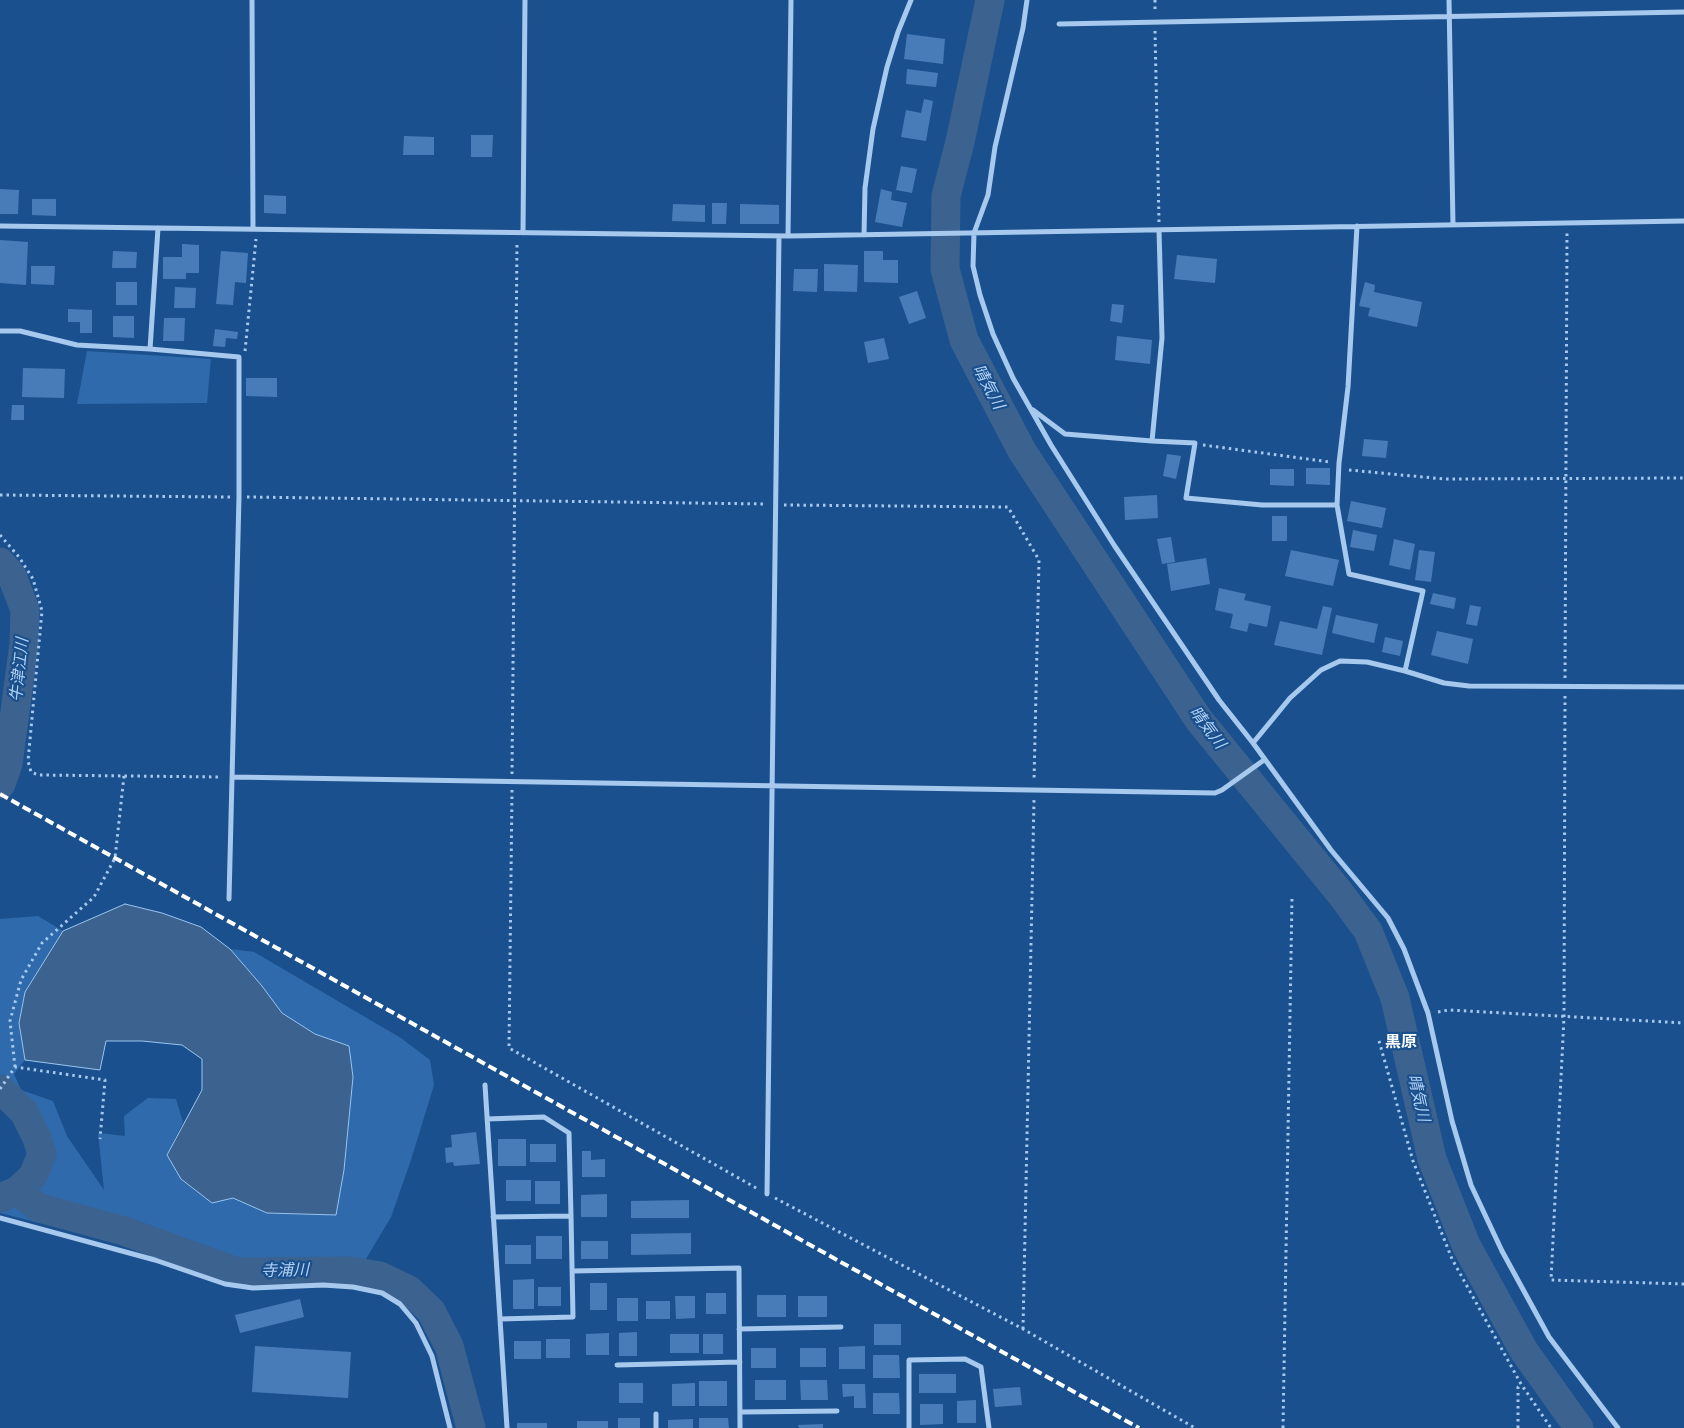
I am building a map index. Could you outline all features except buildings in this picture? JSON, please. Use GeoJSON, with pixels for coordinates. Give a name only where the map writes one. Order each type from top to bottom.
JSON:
{"type":"FeatureCollection","features":[{"type":"Feature","properties":{"kind":"street"},"geometry":{"type":"LineString","coordinates":[[252,0],[253,229]]}},
{"type":"Feature","properties":{"kind":"street"},"geometry":{"type":"LineString","coordinates":[[523,233],[525,0]]}},
{"type":"Feature","properties":{"kind":"street"},"geometry":{"type":"LineString","coordinates":[[788,236],[791,0]]}},
{"type":"Feature","properties":{"kind":"street"},"geometry":{"type":"LineString","coordinates":[[864,235],[865,188],[873,129],[887,67],[911,0]]}},
{"type":"Feature","properties":{"kind":"street"},"geometry":{"type":"LineString","coordinates":[[1027,0],[1023,28],[995,147],[988,195],[974,233],[973,266],[980,296],[993,334],[1014,378],[1051,445],[1114,545],[1219,700],[1253,743],[1331,850],[1388,918],[1404,949],[1428,1014],[1452,1121],[1471,1185],[1502,1252],[1549,1337],[1618,1428]]}},
{"type":"Feature","properties":{"kind":"street"},"geometry":{"type":"LineString","coordinates":[[1449,0],[1453,225]]}},
{"type":"Feature","properties":{"kind":"street"},"geometry":{"type":"LineString","coordinates":[[1059,24],[1684,12]]}},
{"type":"Feature","properties":{"kind":"street"},"geometry":{"type":"LineString","coordinates":[[0,226],[788,236],[1684,221]]}},
{"type":"Feature","properties":{"kind":"street"},"geometry":{"type":"LineString","coordinates":[[1357,226],[1348,387],[1336,505],[1349,574],[1423,591],[1405,671]]}},
{"type":"Feature","properties":{"kind":"street"},"geometry":{"type":"LineString","coordinates":[[150,349],[158,228]]}},
{"type":"Feature","properties":{"kind":"street"},"geometry":{"type":"LineString","coordinates":[[1152,441],[1162,338],[1159,230]]}},
{"type":"Feature","properties":{"kind":"street"},"geometry":{"type":"LineString","coordinates":[[767,1194],[779,236]]}},
{"type":"Feature","properties":{"kind":"street"},"geometry":{"type":"LineString","coordinates":[[0,330],[20,331],[77,345],[239,356],[239,497],[229,899]]}},
{"type":"Feature","properties":{"kind":"street"},"geometry":{"type":"LineString","coordinates":[[1031,409],[1065,434],[1195,444],[1186,498],[1262,505],[1336,505]]}},
{"type":"Feature","properties":{"kind":"street"},"geometry":{"type":"LineString","coordinates":[[1253,743],[1290,698],[1322,670],[1340,661],[1367,662],[1444,683],[1469,686],[1684,687]]}},
{"type":"Feature","properties":{"kind":"street"},"geometry":{"type":"LineString","coordinates":[[232,777],[1215,793],[1264,760]]}},
{"type":"Feature","properties":{"kind":"street"},"geometry":{"type":"LineString","coordinates":[[485,1084],[506,1428]]}},
{"type":"Feature","properties":{"kind":"street"},"geometry":{"type":"LineString","coordinates":[[487,1119],[544,1118],[569,1133],[573,1317],[500,1318]]}},
{"type":"Feature","properties":{"kind":"street"},"geometry":{"type":"LineString","coordinates":[[493,1217],[571,1216]]}},
{"type":"Feature","properties":{"kind":"street"},"geometry":{"type":"LineString","coordinates":[[0,1218],[155,1260],[225,1284],[253,1288],[323,1285],[353,1287],[382,1294],[400,1304],[416,1323],[432,1356],[450,1428]]}},
{"type":"Feature","properties":{"kind":"street"},"geometry":{"type":"LineString","coordinates":[[572,1271],[738,1268],[740,1428]]}},
{"type":"Feature","properties":{"kind":"street"},"geometry":{"type":"LineString","coordinates":[[739,1329],[841,1327]]}},
{"type":"Feature","properties":{"kind":"street"},"geometry":{"type":"LineString","coordinates":[[909,1428],[909,1360],[965,1358],[981,1367],[988,1428]]}},
{"type":"Feature","properties":{"kind":"street"},"geometry":{"type":"LineString","coordinates":[[617,1365],[740,1362]]}},
{"type":"Feature","properties":{"kind":"street"},"geometry":{"type":"LineString","coordinates":[[740,1412],[837,1411]]}},
{"type":"Feature","properties":{"kind":"street"},"geometry":{"type":"LineString","coordinates":[[656,1414],[656,1428]]}},
{"type":"Feature","properties":{"kind":"path"},"geometry":{"type":"LineString","coordinates":[[1155,0],[1159,230]]}},
{"type":"Feature","properties":{"kind":"path"},"geometry":{"type":"LineString","coordinates":[[1567,223],[1564,1017],[1551,1280],[1684,1284]]}},
{"type":"Feature","properties":{"kind":"path"},"geometry":{"type":"LineString","coordinates":[[239,356],[246,351],[257,241],[253,229]]}},
{"type":"Feature","properties":{"kind":"path"},"geometry":{"type":"LineString","coordinates":[[523,233],[517,244],[509,1048],[767,1194],[1024,1330],[1195,1428]]}},
{"type":"Feature","properties":{"kind":"path"},"geometry":{"type":"LineString","coordinates":[[1195,444],[1339,463],[1348,470],[1444,479],[1684,478]]}},
{"type":"Feature","properties":{"kind":"path"},"geometry":{"type":"LineString","coordinates":[[0,495],[1008,507],[1039,560],[1024,1330]]}},
{"type":"Feature","properties":{"kind":"path"},"geometry":{"type":"LineString","coordinates":[[0,535],[19,557],[33,579],[42,611],[28,761],[31,772],[38,774],[232,777]]}},
{"type":"Feature","properties":{"kind":"path"},"geometry":{"type":"LineString","coordinates":[[0,1088],[15,1067],[10,1020],[21,980],[42,943],[94,897],[115,858],[124,776]]}},
{"type":"Feature","properties":{"kind":"path"},"geometry":{"type":"LineString","coordinates":[[1283,1428],[1292,898]]}},
{"type":"Feature","properties":{"kind":"path"},"geometry":{"type":"LineString","coordinates":[[1428,1014],[1449,1010],[1684,1024]]}},
{"type":"Feature","properties":{"kind":"path"},"geometry":{"type":"LineString","coordinates":[[1379,1041],[1413,1161],[1452,1259],[1521,1384],[1551,1428]]}},
{"type":"Feature","properties":{"kind":"path"},"geometry":{"type":"LineString","coordinates":[[15,1067],[105,1080],[100,1139]]}},
{"type":"Feature","properties":{"kind":"path"},"geometry":{"type":"LineString","coordinates":[[1518,1428],[1518,1387],[1521,1384]]}},
{"type":"Feature","properties":{"kind":"shaded area"},"geometry":{"type":"Polygon","coordinates":[[[87,351],[211,359],[207,403],[77,404],[87,351]]]}},
{"type":"Feature","properties":{"kind":"shaded area"},"geometry":{"type":"Polygon","coordinates":[[[125,904],[162,913],[201,927],[230,949],[262,986],[282,1013],[315,1034],[349,1046],[353,1077],[344,1170],[336,1215],[267,1213],[233,1198],[212,1203],[181,1179],[167,1155],[202,1090],[202,1059],[182,1045],[142,1041],[106,1041],[100,1070],[25,1060],[19,1023],[25,992],[63,931],[125,904]]]}},
{"type":"Feature","properties":{"kind":"shaded area"},"geometry":{"type":"Polygon","coordinates":[[[38,916],[63,931],[25,992],[19,1023],[25,1060],[14,1074],[21,1090],[53,1101],[67,1136],[104,1190],[98,1133],[125,1136],[124,1116],[148,1098],[176,1099],[183,1122],[167,1155],[233,1198],[267,1213],[344,1170],[353,1077],[349,1046],[315,1034],[282,1013],[262,986],[230,949],[254,952],[401,1038],[430,1060],[434,1085],[411,1160],[391,1217],[354,1279],[282,1283],[232,1280],[177,1258],[0,1213],[0,1185],[20,1176],[30,1149],[6,1103],[0,1096],[0,919],[38,916]]]}},
{"type":"Feature","properties":{"kind":"waterway","name":"晴気川"},"geometry":{"type":"LineString","coordinates":[[990,0],[960,142],[946,196],[945,269],[964,340],[1022,451],[1199,720],[1340,893],[1368,931],[1395,998],[1432,1159],[1466,1245],[1524,1351],[1579,1428]]}},
{"type":"Feature","properties":{"kind":"waterway","name":"牛津江川"},"geometry":{"type":"LineString","coordinates":[[0,562],[12,576],[25,610],[24,644],[8,764],[1,784]]}},
{"type":"Feature","properties":{"kind":"waterway","name":"牛津江川"},"geometry":{"type":"LineString","coordinates":[[0,1089],[24,1112],[36,1136],[42,1154],[33,1176],[17,1191],[0,1198]]}},
{"type":"Feature","properties":{"kind":"waterway","name":"寺浦川"},"geometry":{"type":"LineString","coordinates":[[17,1191],[40,1208],[124,1231],[237,1272],[350,1271],[380,1276],[409,1290],[431,1311],[449,1346],[471,1428]]}},
{"type":"Feature","properties":{"kind":"railway"},"geometry":{"type":"LineString","coordinates":[[0,794],[1139,1428]]}},
{"type":"Feature","properties":{"kind":"district","name":"黒原"},"geometry":{"type":"Point","coordinates":[1401,1043]}}]}
